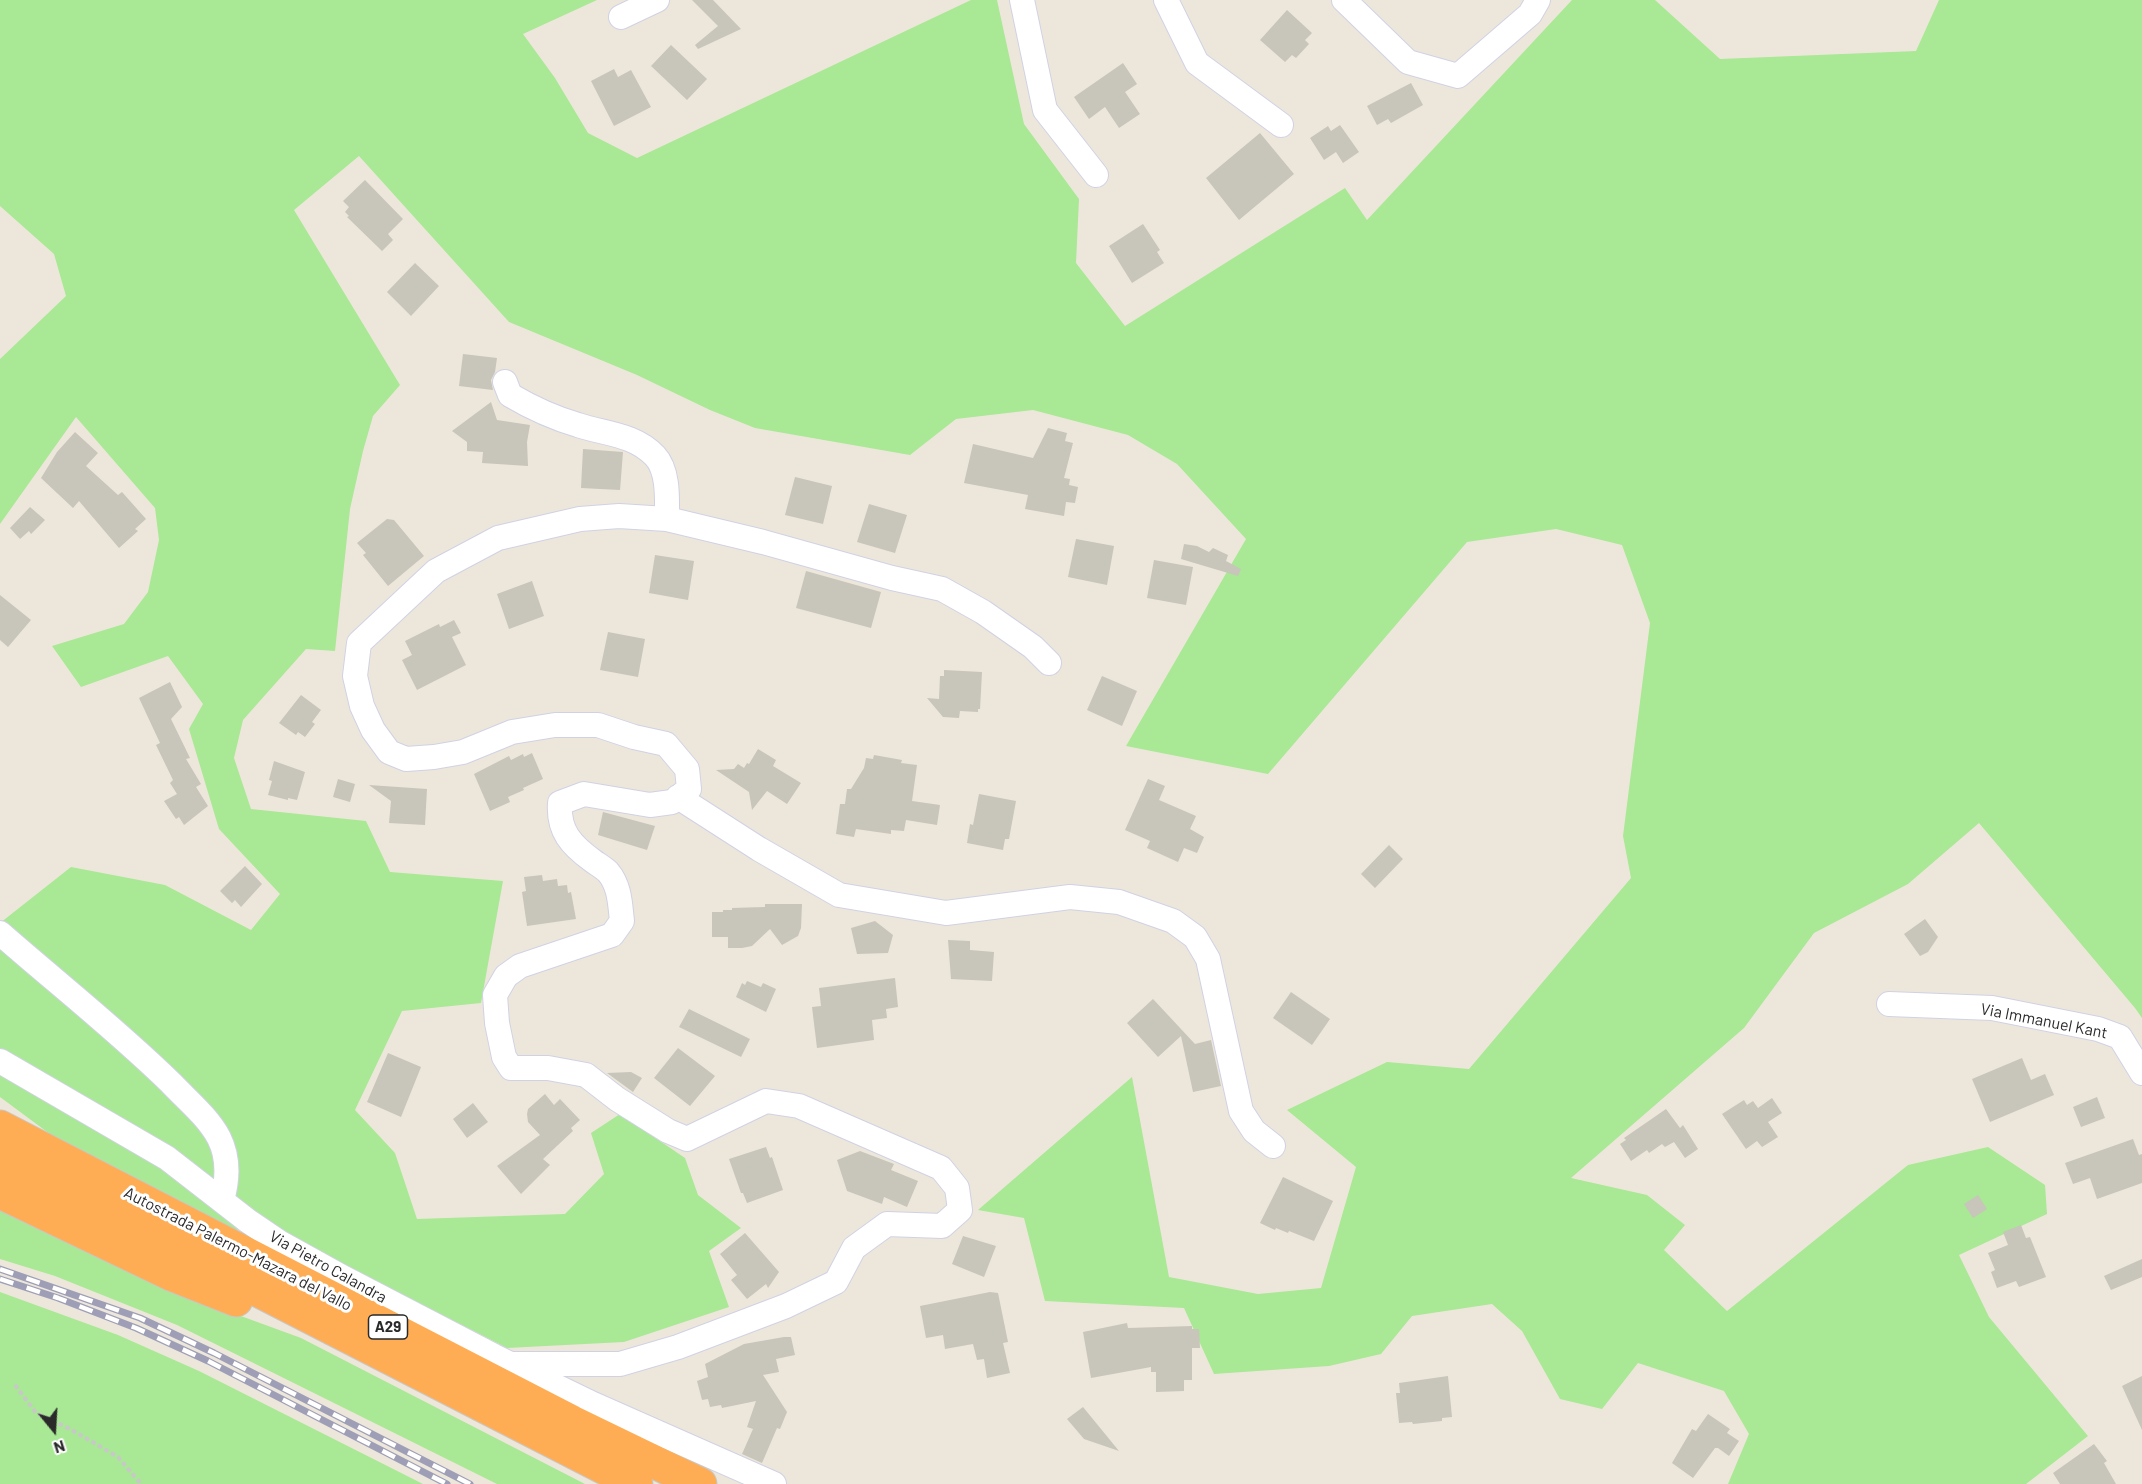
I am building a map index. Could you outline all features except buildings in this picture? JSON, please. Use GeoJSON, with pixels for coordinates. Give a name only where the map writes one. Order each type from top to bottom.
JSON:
{"type":"FeatureCollection","features":[{"type":"Feature","properties":{"kind":"highway"},"geometry":{"type":"LineString","coordinates":[[0,1114],[78,1166]]}},
{"type":"Feature","properties":{"kind":"highway","name":"Autostrada Palermo-Mazara del Vallo"},"geometry":{"type":"LineString","coordinates":[[0,1127],[572,1422],[700,1484]]}},
{"type":"Feature","properties":{"kind":"highway","name":"Autostrada Palermo-Mazara del Vallo"},"geometry":{"type":"LineString","coordinates":[[0,1158],[636,1484]]}},
{"type":"Feature","properties":{"kind":"highway"},"geometry":{"type":"LineString","coordinates":[[0,1192],[222,1296],[340,1332]]}},
{"type":"Feature","properties":{"kind":"street"},"geometry":{"type":"LineString","coordinates":[[621,17],[657,0]]}},
{"type":"Feature","properties":{"kind":"street"},"geometry":{"type":"LineString","coordinates":[[1023,0],[1045,110],[1096,175]]}},
{"type":"Feature","properties":{"kind":"street"},"geometry":{"type":"LineString","coordinates":[[1166,0],[1197,63],[1281,125]]}},
{"type":"Feature","properties":{"kind":"street"},"geometry":{"type":"LineString","coordinates":[[1344,0],[1408,62],[1458,76],[1530,14],[1538,0]]}},
{"type":"Feature","properties":{"kind":"street"},"geometry":{"type":"LineString","coordinates":[[505,382],[510,395],[538,411],[580,426],[633,439],[656,457],[668,486],[667,519]]}},
{"type":"Feature","properties":{"kind":"street"},"geometry":{"type":"LineString","coordinates":[[510,1364],[620,1364],[678,1347],[786,1306],[836,1282],[854,1248],[887,1224],[942,1226],[960,1210],[957,1188],[941,1168],[799,1106],[766,1101],[687,1139],[668,1131],[586,1075],[548,1068],[511,1068],[504,1057],[497,1023],[495,995],[506,976],[520,966],[612,935],[622,921],[619,893],[608,872],[584,855],[567,838],[559,816],[560,803],[584,794],[650,805],[672,802],[689,789],[687,769],[666,744],[598,726],[555,725],[533,728],[512,732],[463,752],[406,759],[389,752],[373,730],[362,706],[355,676],[359,643],[436,571],[498,538],[580,519],[619,516],[667,519],[942,589],[983,612],[1025,641],[1049,663]]}},
{"type":"Feature","properties":{"kind":"street"},"geometry":{"type":"LineString","coordinates":[[678,797],[759,849],[839,895],[946,913],[1070,897],[1119,902],[1173,921],[1195,937],[1208,959],[1242,1111],[1254,1131],[1273,1146]]}},
{"type":"Feature","properties":{"kind":"street"},"geometry":{"type":"LineString","coordinates":[[0,933],[110,1027],[161,1074],[211,1126],[221,1144],[226,1166],[227,1182],[222,1200]]}},
{"type":"Feature","properties":{"kind":"street","name":"Via Immanuel Kant"},"geometry":{"type":"LineString","coordinates":[[1889,1004],[1992,1008],[2098,1029],[2120,1037],[2142,1073]]}},
{"type":"Feature","properties":{"kind":"street","name":"Via Pietro Calandra"},"geometry":{"type":"LineString","coordinates":[[0,1061],[167,1158],[248,1221],[279,1242],[344,1278],[510,1364],[650,1431],[774,1484]]}},
{"type":"Feature","properties":{"kind":"path"},"geometry":{"type":"LineString","coordinates":[[15,1385],[36,1413],[70,1429],[118,1457],[141,1484]]}},
{"type":"Feature","properties":{"kind":"green space"},"geometry":{"type":"Polygon","coordinates":[[[0,0],[597,0],[523,34],[555,78],[588,133],[637,158],[971,0],[997,0],[1024,124],[1079,199],[1076,263],[1125,326],[1345,188],[1367,220],[1572,0],[1655,0],[1720,59],[1916,51],[1939,0],[2142,0],[2142,1018],[1979,823],[1908,884],[1814,933],[1744,1028],[1571,1178],[1647,1195],[1685,1225],[1664,1250],[1727,1311],[1908,1165],[1988,1147],[2045,1185],[2047,1214],[1959,1255],[1989,1317],[2088,1436],[2026,1484],[1728,1484],[1749,1434],[1724,1391],[1638,1363],[1602,1409],[1560,1399],[1522,1331],[1492,1304],[1412,1316],[1381,1354],[1329,1366],[1214,1374],[1184,1308],[1045,1301],[1024,1218],[978,1210],[1132,1077],[1169,1277],[1258,1294],[1321,1288],[1356,1167],[1287,1110],[1387,1062],[1469,1069],[1631,878],[1623,836],[1650,623],[1622,545],[1556,529],[1467,542],[1268,774],[1126,746],[1246,539],[1177,464],[1128,435],[1033,410],[956,419],[910,455],[755,428],[710,410],[637,375],[509,322],[359,156],[294,210],[400,385],[373,416],[363,451],[350,509],[335,651],[306,649],[243,720],[234,758],[251,809],[366,821],[390,872],[503,881],[481,1003],[402,1011],[355,1110],[395,1153],[417,1219],[565,1214],[604,1174],[591,1133],[620,1114],[685,1158],[698,1195],[741,1228],[709,1251],[729,1307],[624,1342],[507,1348],[274,1229],[0,1049],[0,923],[71,867],[165,885],[251,930],[280,894],[219,829],[189,729],[203,704],[168,656],[81,687],[52,646],[124,624],[148,592],[159,540],[155,508],[76,417],[0,524],[0,359],[66,296],[54,254],[0,206],[0,0]]]}},
{"type":"Feature","properties":{"kind":"green space"},"geometry":{"type":"Polygon","coordinates":[[[0,1071],[142,1152],[238,1226],[237,1233],[58,1140],[0,1097],[0,1071]]]}},
{"type":"Feature","properties":{"kind":"green space"},"geometry":{"type":"Polygon","coordinates":[[[0,1207],[219,1308],[301,1338],[585,1484],[497,1484],[177,1325],[55,1276],[0,1259],[0,1207]]]}},
{"type":"Feature","properties":{"kind":"green space"},"geometry":{"type":"Polygon","coordinates":[[[0,1292],[118,1335],[199,1371],[423,1484],[0,1484],[0,1292]]]}},
{"type":"Feature","properties":{"kind":"railway"},"geometry":{"type":"LineString","coordinates":[[0,1269],[140,1318],[214,1353],[470,1484]]}},
{"type":"Feature","properties":{"kind":"railway"},"geometry":{"type":"LineString","coordinates":[[0,1279],[136,1328],[208,1361],[447,1484]]}}]}
